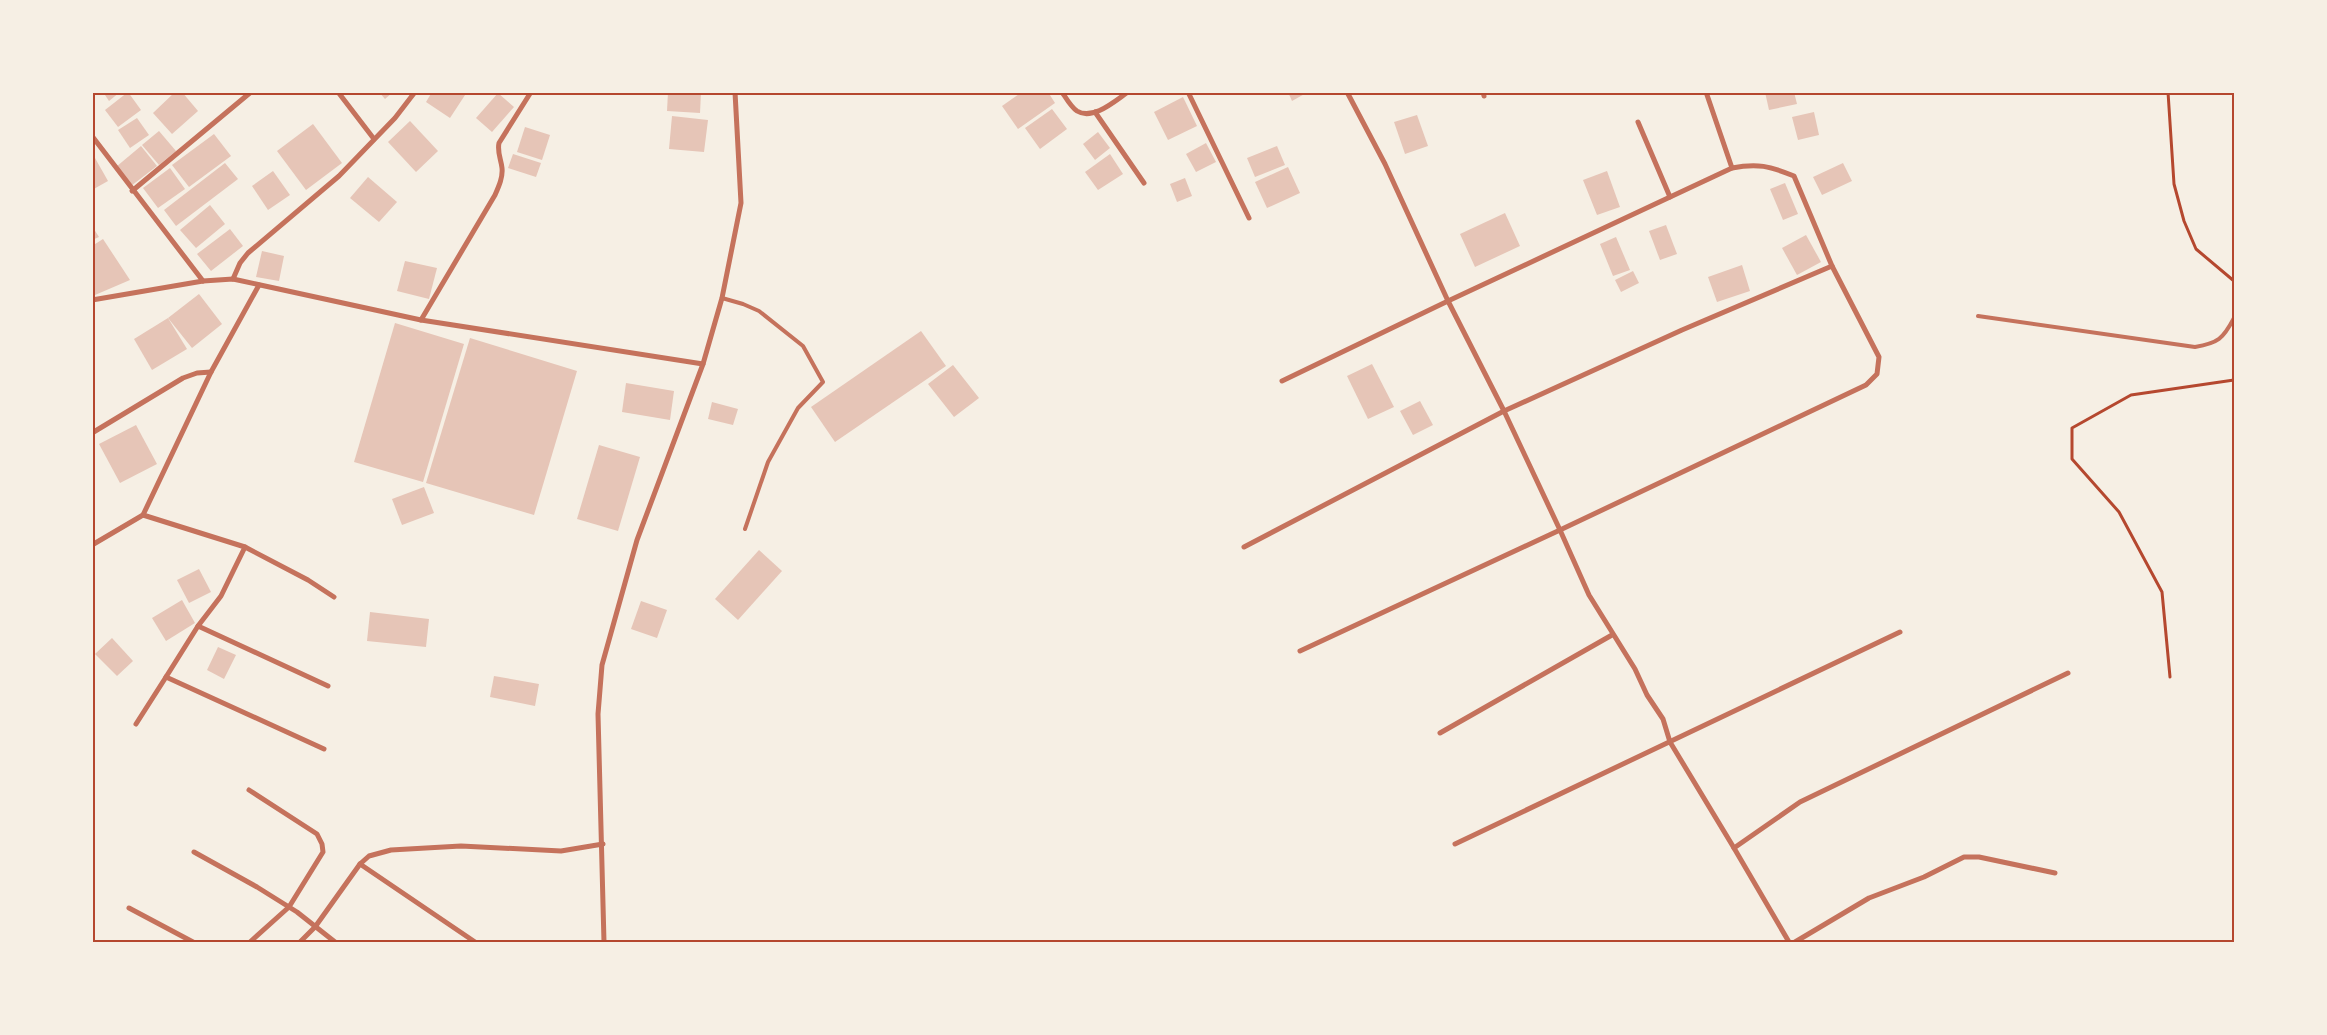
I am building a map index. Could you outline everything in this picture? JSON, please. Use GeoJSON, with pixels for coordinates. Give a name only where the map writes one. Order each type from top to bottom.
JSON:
{"type":"FeatureCollection","features":[{"type":"Feature","properties":{"kind":"street"},"geometry":{"type":"LineString","coordinates":[[132,190],[251,92]]}},
{"type":"Feature","properties":{"kind":"street"},"geometry":{"type":"LineString","coordinates":[[338,92],[374,139]]}},
{"type":"Feature","properties":{"kind":"street"},"geometry":{"type":"LineString","coordinates":[[233,279],[240,263],[248,253],[339,176],[415,92]]}},
{"type":"Feature","properties":{"kind":"street"},"geometry":{"type":"LineString","coordinates":[[421,320],[495,195],[502,178],[498,150],[499,143],[531,92]]}},
{"type":"Feature","properties":{"kind":"street"},"geometry":{"type":"LineString","coordinates":[[604,942],[602,804],[598,714],[602,665],[637,540],[703,364],[722,298],[742,204],[735,92]]}},
{"type":"Feature","properties":{"kind":"street"},"geometry":{"type":"LineString","coordinates":[[1062,92],[1080,113],[1095,112],[1128,92]]}},
{"type":"Feature","properties":{"kind":"street"},"geometry":{"type":"LineString","coordinates":[[1188,92],[1249,218]]}},
{"type":"Feature","properties":{"kind":"street"},"geometry":{"type":"LineString","coordinates":[[1347,92],[1385,164],[1448,301],[1504,411],[1589,595],[1612,635],[1635,669],[1647,695],[1663,719],[1670,742],[1789,942]]}},
{"type":"Feature","properties":{"kind":"street"},"geometry":{"type":"LineString","coordinates":[[1706,92],[1732,168]]}},
{"type":"Feature","properties":{"kind":"street"},"geometry":{"type":"LineString","coordinates":[[1095,112],[1144,183]]}},
{"type":"Feature","properties":{"kind":"street"},"geometry":{"type":"LineString","coordinates":[[1638,122],[1670,197]]}},
{"type":"Feature","properties":{"kind":"street"},"geometry":{"type":"LineString","coordinates":[[92,136],[203,281]]}},
{"type":"Feature","properties":{"kind":"street"},"geometry":{"type":"LineString","coordinates":[[1282,381],[1732,168],[1752,164],[1778,169],[1794,176],[1832,266],[1880,357],[1877,374],[1866,385],[1300,651]]}},
{"type":"Feature","properties":{"kind":"street"},"geometry":{"type":"LineString","coordinates":[[1244,547],[1504,411],[1682,330],[1832,266]]}},
{"type":"Feature","properties":{"kind":"street"},"geometry":{"type":"LineString","coordinates":[[92,300],[203,281],[233,279],[421,320],[703,364]]}},
{"type":"Feature","properties":{"kind":"street"},"geometry":{"type":"LineString","coordinates":[[92,545],[143,515],[210,372],[259,284]]}},
{"type":"Feature","properties":{"kind":"street"},"geometry":{"type":"LineString","coordinates":[[92,433],[183,378],[197,373],[210,372]]}},
{"type":"Feature","properties":{"kind":"street"},"geometry":{"type":"LineString","coordinates":[[143,515],[245,547],[308,580],[334,597]]}},
{"type":"Feature","properties":{"kind":"street"},"geometry":{"type":"LineString","coordinates":[[136,724],[198,626],[221,596],[245,547]]}},
{"type":"Feature","properties":{"kind":"street"},"geometry":{"type":"LineString","coordinates":[[198,626],[328,686]]}},
{"type":"Feature","properties":{"kind":"street"},"geometry":{"type":"LineString","coordinates":[[1455,844],[1900,632]]}},
{"type":"Feature","properties":{"kind":"street"},"geometry":{"type":"LineString","coordinates":[[1440,733],[1612,635]]}},
{"type":"Feature","properties":{"kind":"street"},"geometry":{"type":"LineString","coordinates":[[1734,848],[1800,802],[2068,672]]}},
{"type":"Feature","properties":{"kind":"street"},"geometry":{"type":"LineString","coordinates":[[166,677],[324,749]]}},
{"type":"Feature","properties":{"kind":"street"},"geometry":{"type":"LineString","coordinates":[[249,790],[317,834],[322,844],[323,852],[289,907],[250,942]]}},
{"type":"Feature","properties":{"kind":"street"},"geometry":{"type":"LineString","coordinates":[[300,942],[315,927],[360,864],[369,856],[391,850],[461,846],[561,851],[603,844]]}},
{"type":"Feature","properties":{"kind":"street"},"geometry":{"type":"LineString","coordinates":[[194,852],[297,912],[335,942]]}},
{"type":"Feature","properties":{"kind":"street"},"geometry":{"type":"LineString","coordinates":[[1794,942],[1869,898],[1924,877],[1964,857],[1979,857],[2055,873]]}},
{"type":"Feature","properties":{"kind":"street"},"geometry":{"type":"LineString","coordinates":[[360,864],[475,942]]}},
{"type":"Feature","properties":{"kind":"street"},"geometry":{"type":"LineString","coordinates":[[129,908],[193,942]]}},
{"type":"Feature","properties":{"kind":"lane"},"geometry":{"type":"LineString","coordinates":[[722,298],[759,311],[803,346],[823,382],[798,408],[768,462],[745,529]]}},
{"type":"Feature","properties":{"kind":"lane"},"geometry":{"type":"LineString","coordinates":[[1978,316],[2195,347],[2214,344],[2226,334],[2234,318]]}},
{"type":"Feature","properties":{"kind":"path"},"geometry":{"type":"LineString","coordinates":[[2168,92],[2174,184],[2184,221],[2196,249],[2234,281]]}},
{"type":"Feature","properties":{"kind":"path"},"geometry":{"type":"LineString","coordinates":[[2170,677],[2162,592],[2119,512],[2072,459],[2072,428],[2130,395],[2234,380]]}},
{"type":"Feature","properties":{"kind":"building"},"geometry":{"type":"Polygon","coordinates":[[[103,92],[120,92],[109,101],[103,92]]]}},
{"type":"Feature","properties":{"kind":"building"},"geometry":{"type":"Polygon","coordinates":[[[128,92],[141,110],[118,127],[105,110],[128,92]]]}},
{"type":"Feature","properties":{"kind":"building"},"geometry":{"type":"Polygon","coordinates":[[[175,92],[182,92],[198,111],[172,134],[153,113],[175,92]]]}},
{"type":"Feature","properties":{"kind":"building"},"geometry":{"type":"Polygon","coordinates":[[[379,92],[393,92],[385,99],[379,92]]]}},
{"type":"Feature","properties":{"kind":"building"},"geometry":{"type":"Polygon","coordinates":[[[432,92],[467,92],[450,118],[426,102],[432,92]]]}},
{"type":"Feature","properties":{"kind":"building"},"geometry":{"type":"Polygon","coordinates":[[[668,92],[701,92],[700,113],[667,111],[668,92]]]}},
{"type":"Feature","properties":{"kind":"building"},"geometry":{"type":"Polygon","coordinates":[[[1022,92],[1048,92],[1055,103],[1018,129],[1002,106],[1022,92]]]}},
{"type":"Feature","properties":{"kind":"building"},"geometry":{"type":"Polygon","coordinates":[[[1288,92],[1308,92],[1292,101],[1288,92]]]}},
{"type":"Feature","properties":{"kind":"building"},"geometry":{"type":"Polygon","coordinates":[[[1765,92],[1794,92],[1797,104],[1769,110],[1765,92]]]}},
{"type":"Feature","properties":{"kind":"building"},"geometry":{"type":"Polygon","coordinates":[[[498,93],[514,107],[492,132],[476,118],[498,93]]]}},
{"type":"Feature","properties":{"kind":"building"},"geometry":{"type":"Polygon","coordinates":[[[1183,97],[1197,126],[1168,140],[1154,112],[1183,97]]]}},
{"type":"Feature","properties":{"kind":"building"},"geometry":{"type":"Polygon","coordinates":[[[1052,109],[1067,129],[1040,149],[1025,128],[1052,109]]]}},
{"type":"Feature","properties":{"kind":"building"},"geometry":{"type":"Polygon","coordinates":[[[1814,112],[1819,135],[1798,140],[1792,117],[1814,112]]]}},
{"type":"Feature","properties":{"kind":"building"},"geometry":{"type":"Polygon","coordinates":[[[1417,115],[1428,146],[1405,154],[1394,122],[1417,115]]]}},
{"type":"Feature","properties":{"kind":"building"},"geometry":{"type":"Polygon","coordinates":[[[672,116],[708,120],[704,152],[669,149],[672,116]]]}},
{"type":"Feature","properties":{"kind":"building"},"geometry":{"type":"Polygon","coordinates":[[[137,118],[149,135],[130,148],[118,130],[137,118]]]}},
{"type":"Feature","properties":{"kind":"building"},"geometry":{"type":"Polygon","coordinates":[[[410,121],[438,151],[416,172],[388,142],[410,121]]]}},
{"type":"Feature","properties":{"kind":"building"},"geometry":{"type":"Polygon","coordinates":[[[313,124],[342,163],[306,190],[277,151],[313,124]]]}},
{"type":"Feature","properties":{"kind":"building"},"geometry":{"type":"Polygon","coordinates":[[[525,127],[550,135],[542,160],[517,152],[525,127]]]}},
{"type":"Feature","properties":{"kind":"building"},"geometry":{"type":"Polygon","coordinates":[[[159,131],[176,151],[159,165],[142,145],[159,131]]]}},
{"type":"Feature","properties":{"kind":"building"},"geometry":{"type":"Polygon","coordinates":[[[1098,132],[1110,148],[1095,160],[1083,144],[1098,132]]]}},
{"type":"Feature","properties":{"kind":"building"},"geometry":{"type":"Polygon","coordinates":[[[214,134],[231,156],[189,187],[172,165],[214,134]]]}},
{"type":"Feature","properties":{"kind":"building"},"geometry":{"type":"Polygon","coordinates":[[[1206,143],[1216,162],[1196,172],[1186,154],[1206,143]]]}},
{"type":"Feature","properties":{"kind":"building"},"geometry":{"type":"Polygon","coordinates":[[[141,146],[157,166],[131,186],[116,167],[141,146]]]}},
{"type":"Feature","properties":{"kind":"building"},"geometry":{"type":"Polygon","coordinates":[[[1277,146],[1285,165],[1255,177],[1247,158],[1277,146]]]}},
{"type":"Feature","properties":{"kind":"building"},"geometry":{"type":"Polygon","coordinates":[[[513,154],[541,163],[536,177],[508,168],[513,154]]]}},
{"type":"Feature","properties":{"kind":"building"},"geometry":{"type":"Polygon","coordinates":[[[1110,154],[1123,174],[1098,190],[1085,172],[1110,154]]]}},
{"type":"Feature","properties":{"kind":"building"},"geometry":{"type":"Polygon","coordinates":[[[95,158],[108,181],[92,190],[92,160],[95,158]]]}},
{"type":"Feature","properties":{"kind":"building"},"geometry":{"type":"Polygon","coordinates":[[[225,163],[238,179],[176,226],[164,210],[225,163]]]}},
{"type":"Feature","properties":{"kind":"building"},"geometry":{"type":"Polygon","coordinates":[[[1843,163],[1852,181],[1822,195],[1813,177],[1843,163]]]}},
{"type":"Feature","properties":{"kind":"building"},"geometry":{"type":"Polygon","coordinates":[[[1288,167],[1300,193],[1267,208],[1255,182],[1288,167]]]}},
{"type":"Feature","properties":{"kind":"building"},"geometry":{"type":"Polygon","coordinates":[[[170,168],[185,189],[158,208],[143,188],[170,168]]]}},
{"type":"Feature","properties":{"kind":"building"},"geometry":{"type":"Polygon","coordinates":[[[273,171],[290,195],[268,210],[252,186],[273,171]]]}},
{"type":"Feature","properties":{"kind":"building"},"geometry":{"type":"Polygon","coordinates":[[[1607,171],[1620,207],[1597,215],[1583,180],[1607,171]]]}},
{"type":"Feature","properties":{"kind":"building"},"geometry":{"type":"Polygon","coordinates":[[[368,177],[397,202],[379,222],[350,198],[368,177]]]}},
{"type":"Feature","properties":{"kind":"building"},"geometry":{"type":"Polygon","coordinates":[[[1185,178],[1192,196],[1177,202],[1170,184],[1185,178]]]}},
{"type":"Feature","properties":{"kind":"building"},"geometry":{"type":"Polygon","coordinates":[[[1785,183],[1798,214],[1783,220],[1770,189],[1785,183]]]}},
{"type":"Feature","properties":{"kind":"building"},"geometry":{"type":"Polygon","coordinates":[[[210,205],[225,224],[196,248],[180,230],[210,205]]]}},
{"type":"Feature","properties":{"kind":"building"},"geometry":{"type":"Polygon","coordinates":[[[1505,213],[1520,246],[1475,267],[1460,234],[1505,213]]]}},
{"type":"Feature","properties":{"kind":"building"},"geometry":{"type":"Polygon","coordinates":[[[1666,225],[1677,254],[1660,260],[1649,231],[1666,225]]]}},
{"type":"Feature","properties":{"kind":"building"},"geometry":{"type":"Polygon","coordinates":[[[92,226],[99,237],[92,240],[92,226]]]}},
{"type":"Feature","properties":{"kind":"building"},"geometry":{"type":"Polygon","coordinates":[[[230,229],[243,246],[211,271],[197,254],[230,229]]]}},
{"type":"Feature","properties":{"kind":"building"},"geometry":{"type":"Polygon","coordinates":[[[1806,235],[1821,262],[1797,275],[1782,248],[1806,235]]]}},
{"type":"Feature","properties":{"kind":"building"},"geometry":{"type":"Polygon","coordinates":[[[1616,237],[1630,270],[1613,276],[1600,244],[1616,237]]]}},
{"type":"Feature","properties":{"kind":"building"},"geometry":{"type":"Polygon","coordinates":[[[103,239],[130,280],[95,295],[92,291],[92,246],[103,239]]]}},
{"type":"Feature","properties":{"kind":"building"},"geometry":{"type":"Polygon","coordinates":[[[262,251],[284,256],[279,281],[256,277],[262,251]]]}},
{"type":"Feature","properties":{"kind":"building"},"geometry":{"type":"Polygon","coordinates":[[[405,261],[437,268],[429,299],[397,291],[405,261]]]}},
{"type":"Feature","properties":{"kind":"building"},"geometry":{"type":"Polygon","coordinates":[[[1742,265],[1750,291],[1717,302],[1708,277],[1742,265]]]}},
{"type":"Feature","properties":{"kind":"building"},"geometry":{"type":"Polygon","coordinates":[[[1633,271],[1639,283],[1621,292],[1615,280],[1633,271]]]}},
{"type":"Feature","properties":{"kind":"building"},"geometry":{"type":"Polygon","coordinates":[[[199,294],[222,324],[192,348],[168,318],[199,294]]]}},
{"type":"Feature","properties":{"kind":"building"},"geometry":{"type":"Polygon","coordinates":[[[168,318],[187,349],[152,370],[134,339],[168,318]]]}},
{"type":"Feature","properties":{"kind":"building"},"geometry":{"type":"Polygon","coordinates":[[[395,323],[464,344],[423,482],[354,462],[395,323]]]}},
{"type":"Feature","properties":{"kind":"building"},"geometry":{"type":"Polygon","coordinates":[[[921,331],[946,366],[835,442],[811,407],[921,331]]]}},
{"type":"Feature","properties":{"kind":"building"},"geometry":{"type":"Polygon","coordinates":[[[470,338],[577,371],[534,515],[426,483],[470,338]]]}},
{"type":"Feature","properties":{"kind":"building"},"geometry":{"type":"Polygon","coordinates":[[[1372,364],[1394,407],[1368,419],[1347,376],[1372,364]]]}},
{"type":"Feature","properties":{"kind":"building"},"geometry":{"type":"Polygon","coordinates":[[[953,365],[979,398],[954,417],[928,384],[953,365]]]}},
{"type":"Feature","properties":{"kind":"building"},"geometry":{"type":"Polygon","coordinates":[[[626,383],[674,391],[670,420],[622,412],[626,383]]]}},
{"type":"Feature","properties":{"kind":"building"},"geometry":{"type":"Polygon","coordinates":[[[1420,401],[1433,425],[1413,435],[1400,411],[1420,401]]]}},
{"type":"Feature","properties":{"kind":"building"},"geometry":{"type":"Polygon","coordinates":[[[712,402],[738,409],[733,425],[708,419],[712,402]]]}},
{"type":"Feature","properties":{"kind":"building"},"geometry":{"type":"Polygon","coordinates":[[[136,425],[157,464],[120,483],[99,444],[136,425]]]}},
{"type":"Feature","properties":{"kind":"building"},"geometry":{"type":"Polygon","coordinates":[[[599,445],[640,457],[618,531],[577,519],[599,445]]]}},
{"type":"Feature","properties":{"kind":"building"},"geometry":{"type":"Polygon","coordinates":[[[424,487],[434,513],[402,525],[392,499],[424,487]]]}},
{"type":"Feature","properties":{"kind":"building"},"geometry":{"type":"Polygon","coordinates":[[[759,550],[782,571],[738,620],[715,599],[759,550]]]}},
{"type":"Feature","properties":{"kind":"building"},"geometry":{"type":"Polygon","coordinates":[[[199,569],[211,592],[189,603],[177,580],[199,569]]]}},
{"type":"Feature","properties":{"kind":"building"},"geometry":{"type":"Polygon","coordinates":[[[182,600],[195,623],[166,641],[152,618],[182,600]]]}},
{"type":"Feature","properties":{"kind":"building"},"geometry":{"type":"Polygon","coordinates":[[[641,601],[667,610],[657,638],[631,629],[641,601]]]}},
{"type":"Feature","properties":{"kind":"building"},"geometry":{"type":"Polygon","coordinates":[[[370,612],[429,619],[426,647],[367,641],[370,612]]]}},
{"type":"Feature","properties":{"kind":"building"},"geometry":{"type":"Polygon","coordinates":[[[112,638],[133,661],[117,676],[95,654],[112,638]]]}},
{"type":"Feature","properties":{"kind":"building"},"geometry":{"type":"Polygon","coordinates":[[[218,647],[236,655],[224,679],[207,670],[218,647]]]}},
{"type":"Feature","properties":{"kind":"building"},"geometry":{"type":"Polygon","coordinates":[[[494,676],[539,684],[535,706],[490,697],[494,676]]]}}]}
